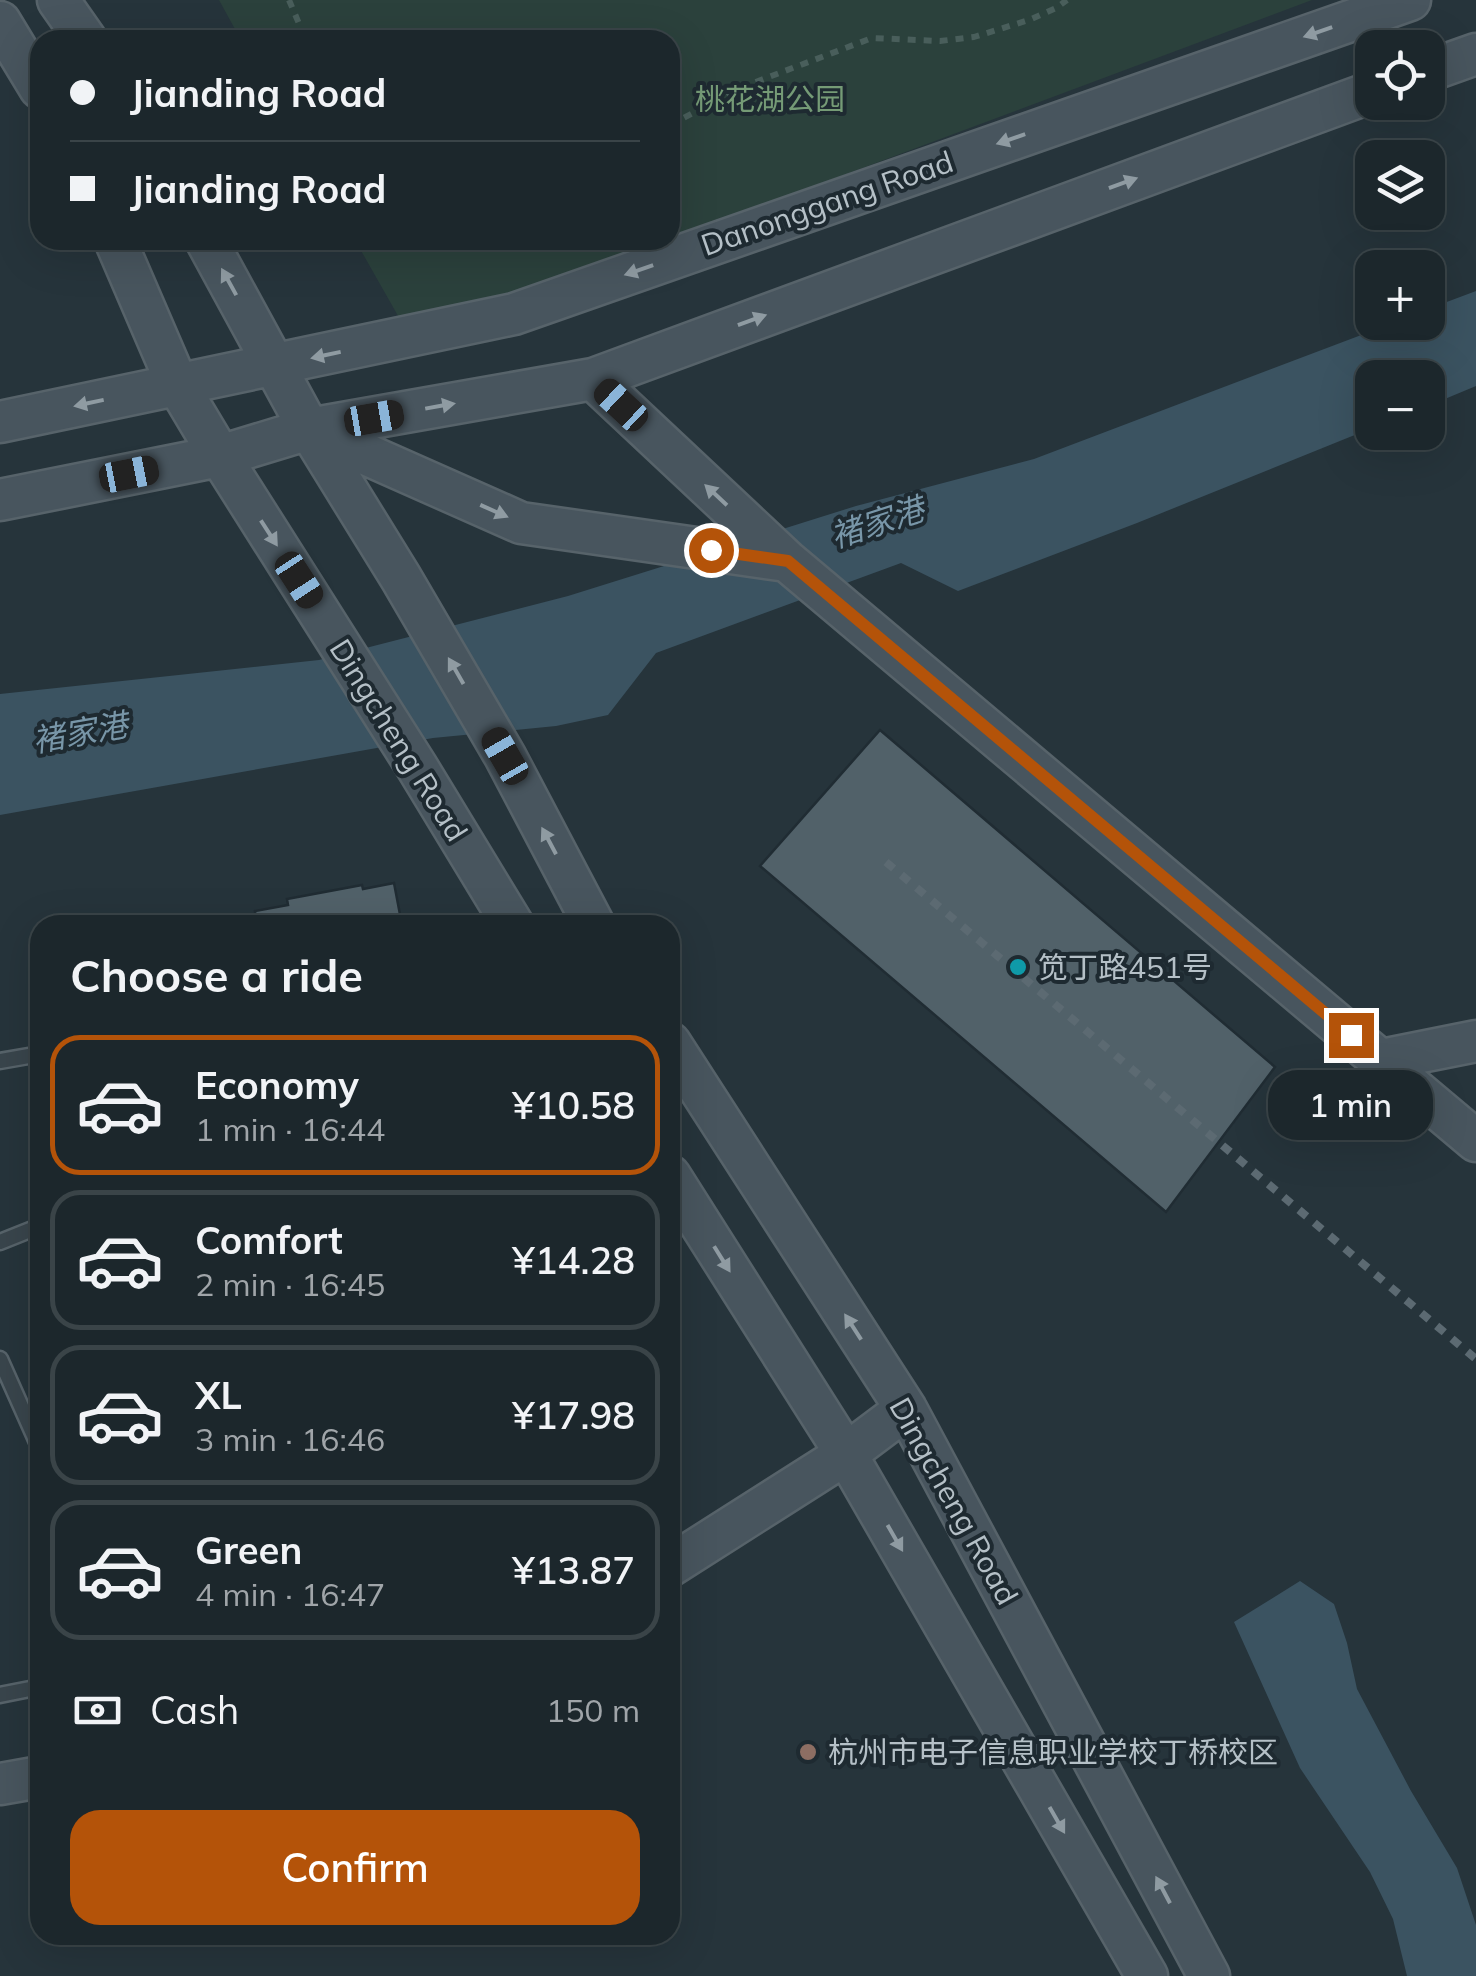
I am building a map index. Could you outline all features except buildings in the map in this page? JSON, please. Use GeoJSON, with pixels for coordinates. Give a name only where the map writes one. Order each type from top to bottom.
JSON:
{"type":"FeatureCollection","features":[{"type":"Feature","properties":{"kind":"main road"},"geometry":{"type":"LineString","coordinates":[[58,0],[79,30]]}},
{"type":"Feature","properties":{"kind":"main road","name":"Danonggang Road"},"geometry":{"type":"LineString","coordinates":[[0,422],[514,314],[1410,0]]}},
{"type":"Feature","properties":{"kind":"main road"},"geometry":{"type":"LineString","coordinates":[[0,22],[30,72]]}},
{"type":"Feature","properties":{"kind":"main road"},"geometry":{"type":"LineString","coordinates":[[1445,66],[1476,54]]}},
{"type":"Feature","properties":{"kind":"main road"},"geometry":{"type":"LineString","coordinates":[[0,500],[220,456],[310,429],[593,379],[1355,98]]}},
{"type":"Feature","properties":{"kind":"main road","name":"Dingcheng Road"},"geometry":{"type":"LineString","coordinates":[[118,250],[177,384],[508,915]]}},
{"type":"Feature","properties":{"kind":"main road"},"geometry":{"type":"LineString","coordinates":[[211,250],[310,429],[505,756],[589,915]]}},
{"type":"Feature","properties":{"kind":"main road"},"geometry":{"type":"LineString","coordinates":[[593,379],[788,561],[1476,1141]]}},
{"type":"Feature","properties":{"kind":"main road"},"geometry":{"type":"LineString","coordinates":[[310,429],[521,523],[788,561]]}},
{"type":"Feature","properties":{"kind":"main road"},"geometry":{"type":"LineString","coordinates":[[1381,1060],[1476,1040]]}},
{"type":"Feature","properties":{"kind":"main road","name":"Dingcheng Road"},"geometry":{"type":"LineString","coordinates":[[680,1059],[906,1409],[1209,1976]]}},
{"type":"Feature","properties":{"kind":"main road"},"geometry":{"type":"LineString","coordinates":[[680,1192],[846,1454],[1147,1976]]}},
{"type":"Feature","properties":{"kind":"main road"},"geometry":{"type":"LineString","coordinates":[[680,1560],[846,1454],[906,1409]]}},
{"type":"Feature","properties":{"kind":"main road"},"geometry":{"type":"LineString","coordinates":[[0,1784],[30,1779]]}},
{"type":"Feature","properties":{"kind":"lane"},"geometry":{"type":"LineString","coordinates":[[0,1061],[30,1056]]}},
{"type":"Feature","properties":{"kind":"lane"},"geometry":{"type":"LineString","coordinates":[[0,1242],[30,1230]]}},
{"type":"Feature","properties":{"kind":"lane"},"geometry":{"type":"LineString","coordinates":[[0,1359],[30,1426]]}},
{"type":"Feature","properties":{"kind":"lane"},"geometry":{"type":"LineString","coordinates":[[0,1694],[30,1689]]}},
{"type":"Feature","properties":{"kind":"path"},"geometry":{"type":"LineString","coordinates":[[289,0],[302,30]]}},
{"type":"Feature","properties":{"kind":"path"},"geometry":{"type":"LineString","coordinates":[[680,120],[745,86],[872,38],[940,41],[974,37],[1029,20],[1068,0]]}},
{"type":"Feature","properties":{"kind":"green space","name":"桃花湖公园"},"geometry":{"type":"Polygon","coordinates":[[[219,0],[1312,0],[680,236],[680,30],[236,30],[219,0]]]}},
{"type":"Feature","properties":{"kind":"green space"},"geometry":{"type":"Polygon","coordinates":[[[361,250],[642,250],[410,337],[361,250]]]}},
{"type":"Feature","properties":{"kind":"water","name":"褚家港"},"geometry":{"type":"Polygon","coordinates":[[[1476,291],[1476,386],[1445,399],[1445,360],[1355,360],[1355,435],[958,591],[901,563],[656,653],[608,715],[556,726],[433,738],[0,815],[0,694],[319,660],[568,596],[856,506],[1034,459],[1355,337],[1445,340],[1445,303],[1476,291]]]}},
{"type":"Feature","properties":{"kind":"water"},"geometry":{"type":"Polygon","coordinates":[[[1300,1581],[1334,1604],[1357,1689],[1457,1868],[1476,1925],[1476,1976],[1407,1976],[1393,1919],[1370,1872],[1300,1768],[1234,1622],[1300,1581]]]}},
{"type":"Feature","properties":{"kind":"railway"},"geometry":{"type":"LineString","coordinates":[[886,862],[1476,1359]]}},
{"type":"Feature","properties":{"kind":"place","name":"笕丁路451号"},"geometry":{"type":"Point","coordinates":[1018,967]}},
{"type":"Feature","properties":{"kind":"place","name":"杭州市电子信息职业学校丁桥校区"},"geometry":{"type":"Point","coordinates":[808,1752]}},
{"type":"Feature","properties":{"kind":"route"},"geometry":{"type":"LineString","coordinates":[[711,550],[788,561],[1351,1035]]}}]}
